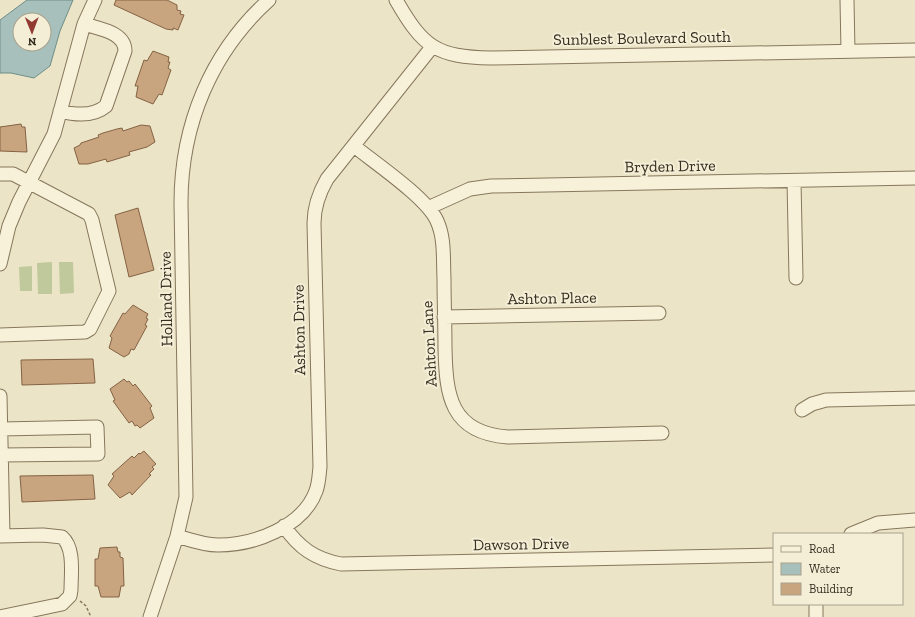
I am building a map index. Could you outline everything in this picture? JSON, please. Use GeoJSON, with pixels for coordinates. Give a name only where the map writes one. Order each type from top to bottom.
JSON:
{"type":"FeatureCollection","features":[{"type":"Feature","properties":{"kind":"street"},"geometry":{"type":"LineString","coordinates":[[0,264],[9,226],[54,134],[84,24],[95,0]]}},
{"type":"Feature","properties":{"kind":"street","name":"Holland Drive"},"geometry":{"type":"LineString","coordinates":[[150,617],[184,509],[186,486],[181,203],[182,166],[199,100],[215,67],[249,19],[269,0]]}},
{"type":"Feature","properties":{"kind":"street","name":"Sunblest Boulevard South"},"geometry":{"type":"LineString","coordinates":[[396,0],[415,31],[432,47],[452,55],[475,58],[915,50]]}},
{"type":"Feature","properties":{"kind":"street"},"geometry":{"type":"LineString","coordinates":[[847,0],[848,51]]}},
{"type":"Feature","properties":{"kind":"street"},"geometry":{"type":"LineString","coordinates":[[60,111],[80,115],[102,110],[106,106],[125,50],[125,44],[118,36],[84,24]]}},
{"type":"Feature","properties":{"kind":"street","name":"Ashton Drive"},"geometry":{"type":"LineString","coordinates":[[176,536],[205,544],[232,544],[257,539],[284,526],[297,517],[306,508],[314,495],[319,480],[315,212],[324,185],[432,47]]}},
{"type":"Feature","properties":{"kind":"street","name":"Ashton Lane"},"geometry":{"type":"LineString","coordinates":[[354,146],[430,207],[440,226],[443,241],[444,317],[448,393],[459,414],[467,423],[479,430],[494,435],[508,437],[662,433]]}},
{"type":"Feature","properties":{"kind":"street"},"geometry":{"type":"LineString","coordinates":[[0,174],[13,174],[89,214],[92,220],[109,291],[90,329],[85,332],[80,334],[0,335]]}},
{"type":"Feature","properties":{"kind":"street","name":"Bryden Drive"},"geometry":{"type":"LineString","coordinates":[[430,207],[470,189],[491,186],[915,178]]}},
{"type":"Feature","properties":{"kind":"street"},"geometry":{"type":"LineString","coordinates":[[794,181],[796,278]]}},
{"type":"Feature","properties":{"kind":"street","name":"Ashton Place"},"geometry":{"type":"LineString","coordinates":[[444,317],[659,313]]}},
{"type":"Feature","properties":{"kind":"street"},"geometry":{"type":"LineString","coordinates":[[0,396],[2,536],[43,535],[62,537],[68,543],[71,590],[70,596],[66,601],[57,606],[0,617]]}},
{"type":"Feature","properties":{"kind":"street"},"geometry":{"type":"LineString","coordinates":[[802,410],[812,404],[826,400],[915,398]]}},
{"type":"Feature","properties":{"kind":"street"},"geometry":{"type":"LineString","coordinates":[[1,429],[97,427],[98,454],[1,464]]}},
{"type":"Feature","properties":{"kind":"street"},"geometry":{"type":"LineString","coordinates":[[853,533],[878,522],[915,520]]}},
{"type":"Feature","properties":{"kind":"street","name":"Dawson Drive"},"geometry":{"type":"LineString","coordinates":[[284,526],[296,542],[308,552],[321,559],[341,564],[773,555]]}},
{"type":"Feature","properties":{"kind":"street"},"geometry":{"type":"LineString","coordinates":[[816,605],[816,617]]}},
{"type":"Feature","properties":{"kind":"path"},"geometry":{"type":"LineString","coordinates":[[86,606],[91,617]]}},
{"type":"Feature","properties":{"kind":"green space"},"geometry":{"type":"Polygon","coordinates":[[[52,262],[52,294],[38,294],[37,263],[52,262]]]}},
{"type":"Feature","properties":{"kind":"green space"},"geometry":{"type":"Polygon","coordinates":[[[59,262],[73,262],[74,293],[60,294],[59,262]]]}},
{"type":"Feature","properties":{"kind":"green space"},"geometry":{"type":"Polygon","coordinates":[[[32,266],[32,291],[20,291],[19,267],[32,266]]]}},
{"type":"Feature","properties":{"kind":"water"},"geometry":{"type":"Polygon","coordinates":[[[27,0],[73,0],[60,31],[50,66],[34,78],[11,73],[0,73],[0,20],[27,0]]]}},
{"type":"Feature","properties":{"kind":"building"},"geometry":{"type":"Polygon","coordinates":[[[116,0],[167,0],[177,5],[177,10],[181,11],[180,14],[184,15],[178,30],[173,28],[173,30],[166,29],[114,5],[116,0]]]}},
{"type":"Feature","properties":{"kind":"building"},"geometry":{"type":"Polygon","coordinates":[[[153,51],[169,57],[168,62],[170,62],[168,68],[171,70],[162,95],[159,94],[153,104],[136,97],[138,86],[135,86],[144,60],[147,61],[153,51]]]}},
{"type":"Feature","properties":{"kind":"building"},"geometry":{"type":"Polygon","coordinates":[[[21,124],[22,127],[25,127],[27,152],[0,151],[0,127],[21,124]]]}},
{"type":"Feature","properties":{"kind":"building"},"geometry":{"type":"Polygon","coordinates":[[[141,125],[150,126],[155,142],[147,147],[129,152],[130,155],[107,162],[106,159],[88,164],[79,164],[74,148],[81,143],[99,137],[98,135],[103,133],[122,128],[123,131],[141,125]]]}},
{"type":"Feature","properties":{"kind":"building"},"geometry":{"type":"Polygon","coordinates":[[[138,208],[154,270],[129,277],[115,215],[138,208]]]}},
{"type":"Feature","properties":{"kind":"building"},"geometry":{"type":"Polygon","coordinates":[[[133,305],[148,314],[146,318],[148,319],[145,325],[147,326],[134,350],[131,349],[129,354],[124,357],[109,348],[112,338],[110,336],[123,313],[125,314],[133,305]]]}},
{"type":"Feature","properties":{"kind":"building"},"geometry":{"type":"Polygon","coordinates":[[[93,359],[95,383],[22,385],[21,360],[93,359]]]}},
{"type":"Feature","properties":{"kind":"building"},"geometry":{"type":"Polygon","coordinates":[[[124,379],[127,382],[129,381],[133,386],[135,384],[152,406],[150,408],[154,418],[140,428],[137,425],[135,426],[132,421],[129,423],[113,401],[115,400],[110,389],[124,379]]]}},
{"type":"Feature","properties":{"kind":"building"},"geometry":{"type":"Polygon","coordinates":[[[144,451],[156,464],[152,467],[154,469],[149,474],[151,475],[132,495],[130,492],[120,498],[108,485],[114,476],[112,474],[132,456],[134,458],[139,453],[140,454],[144,451]]]}},
{"type":"Feature","properties":{"kind":"building"},"geometry":{"type":"Polygon","coordinates":[[[93,475],[95,499],[22,502],[20,476],[93,475]]]}},
{"type":"Feature","properties":{"kind":"building"},"geometry":{"type":"Polygon","coordinates":[[[117,547],[118,552],[120,552],[120,557],[123,558],[124,586],[121,586],[119,597],[101,597],[98,586],[95,586],[95,559],[98,559],[100,548],[117,547]]]}}]}
